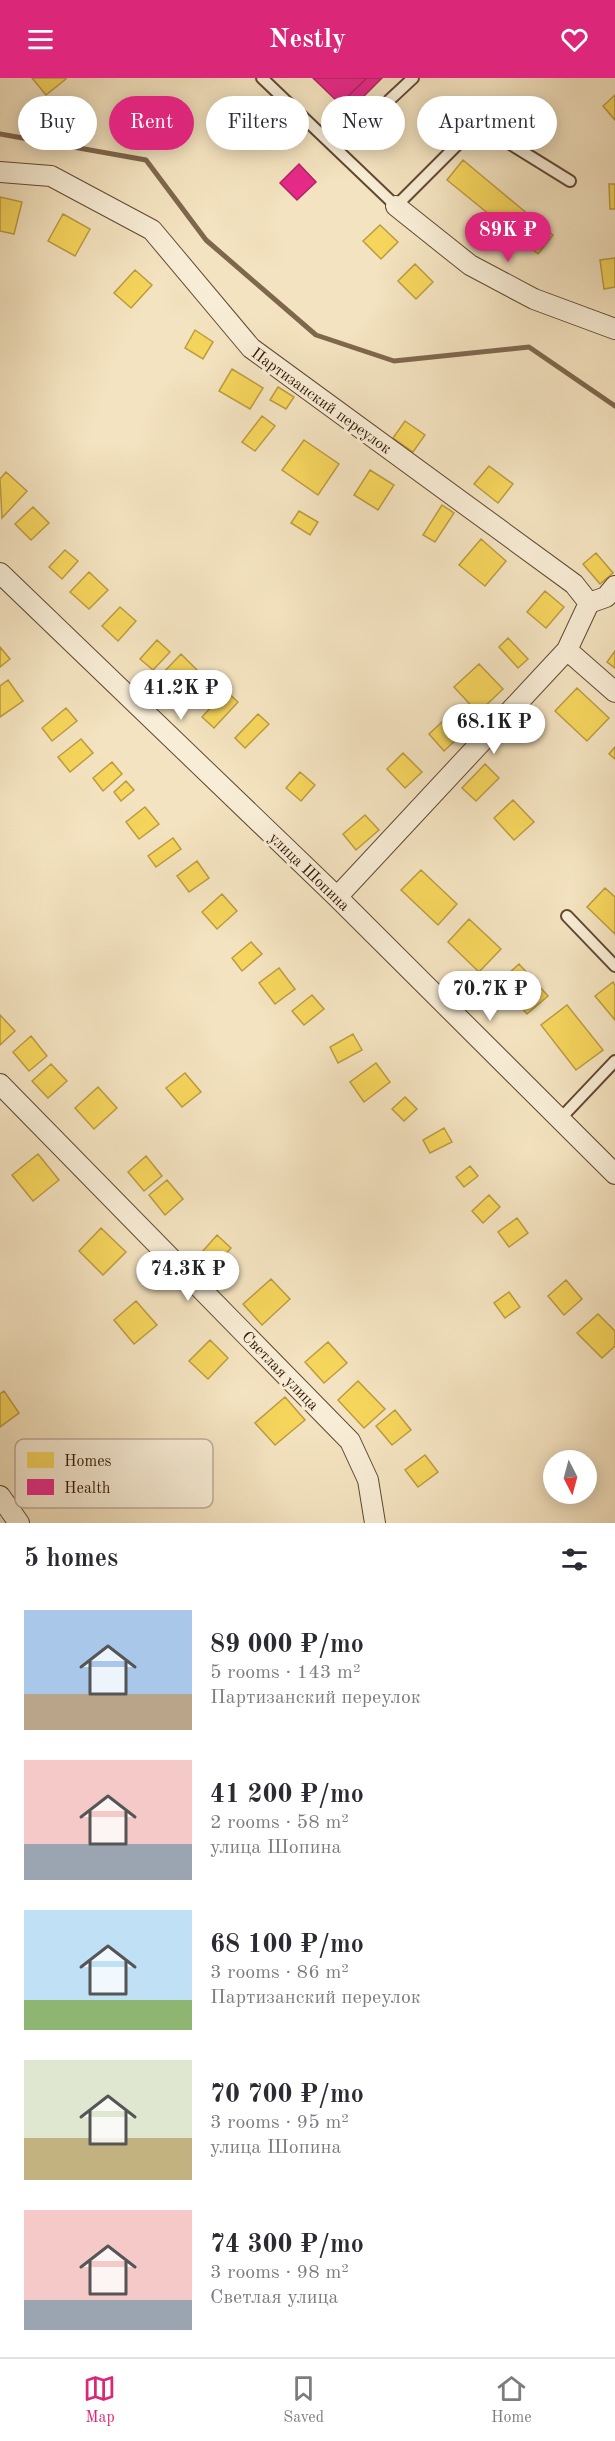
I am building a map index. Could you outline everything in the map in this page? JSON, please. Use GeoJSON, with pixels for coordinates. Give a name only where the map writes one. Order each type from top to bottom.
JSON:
{"type":"FeatureCollection","features":[{"type":"Feature","properties":{"kind":"street","name":"Партизанский переулок"},"geometry":{"type":"LineString","coordinates":[[0,172],[51,176],[152,230],[251,348],[574,584],[589,603]]}},
{"type":"Feature","properties":{"kind":"street"},"geometry":{"type":"LineString","coordinates":[[396,206],[470,265],[534,299],[615,329]]}},
{"type":"Feature","properties":{"kind":"street","name":"улица Шопина"},"geometry":{"type":"LineString","coordinates":[[0,573],[337,897],[615,1174]]}},
{"type":"Feature","properties":{"kind":"street"},"geometry":{"type":"LineString","coordinates":[[337,897],[567,650],[589,603],[606,597],[615,586]]}},
{"type":"Feature","properties":{"kind":"street"},"geometry":{"type":"LineString","coordinates":[[567,650],[615,692]]}},
{"type":"Feature","properties":{"kind":"street","name":"Светлая улица"},"geometry":{"type":"LineString","coordinates":[[0,1084],[350,1441],[368,1480],[375,1523]]}},
{"type":"Feature","properties":{"kind":"street"},"geometry":{"type":"LineString","coordinates":[[0,1496],[19,1523]]}},
{"type":"Feature","properties":{"kind":"lane"},"geometry":{"type":"LineString","coordinates":[[262,78],[321,134]]}},
{"type":"Feature","properties":{"kind":"lane"},"geometry":{"type":"LineString","coordinates":[[394,96],[413,78]]}},
{"type":"Feature","properties":{"kind":"lane"},"geometry":{"type":"LineString","coordinates":[[338,150],[396,206],[478,124],[570,182]]}},
{"type":"Feature","properties":{"kind":"lane"},"geometry":{"type":"LineString","coordinates":[[567,916],[615,966]]}},
{"type":"Feature","properties":{"kind":"lane"},"geometry":{"type":"LineString","coordinates":[[561,1118],[615,1061]]}},
{"type":"Feature","properties":{"kind":"building: Homes"},"geometry":{"type":"Polygon","coordinates":[[[32,78],[66,78],[66,79],[46,95],[32,78]]]}},
{"type":"Feature","properties":{"kind":"building: Homes"},"geometry":{"type":"Polygon","coordinates":[[[615,95],[615,120],[603,106],[615,95]]]}},
{"type":"Feature","properties":{"kind":"building: Homes"},"geometry":{"type":"Polygon","coordinates":[[[463,160],[553,235],[538,254],[447,180],[463,160]]]}},
{"type":"Feature","properties":{"kind":"building: Homes"},"geometry":{"type":"Polygon","coordinates":[[[609,184],[615,184],[615,209],[610,209],[609,184]]]}},
{"type":"Feature","properties":{"kind":"building: Homes"},"geometry":{"type":"Polygon","coordinates":[[[0,197],[22,202],[14,234],[0,231],[0,197]]]}},
{"type":"Feature","properties":{"kind":"building: Homes"},"geometry":{"type":"Polygon","coordinates":[[[63,214],[90,229],[75,256],[48,241],[63,214]]]}},
{"type":"Feature","properties":{"kind":"building: Homes"},"geometry":{"type":"Polygon","coordinates":[[[380,225],[398,242],[381,259],[363,241],[380,225]]]}},
{"type":"Feature","properties":{"kind":"building: Homes"},"geometry":{"type":"Polygon","coordinates":[[[615,258],[615,287],[604,289],[600,260],[615,258]]]}},
{"type":"Feature","properties":{"kind":"building: Homes"},"geometry":{"type":"Polygon","coordinates":[[[415,264],[433,282],[416,299],[398,281],[415,264]]]}},
{"type":"Feature","properties":{"kind":"building: Homes"},"geometry":{"type":"Polygon","coordinates":[[[135,270],[152,285],[131,308],[114,293],[135,270]]]}},
{"type":"Feature","properties":{"kind":"building: Homes"},"geometry":{"type":"Polygon","coordinates":[[[195,330],[213,342],[203,359],[185,348],[195,330]]]}},
{"type":"Feature","properties":{"kind":"building: Homes"},"geometry":{"type":"Polygon","coordinates":[[[232,369],[263,388],[250,409],[219,391],[232,369]]]}},
{"type":"Feature","properties":{"kind":"building: Homes"},"geometry":{"type":"Polygon","coordinates":[[[278,387],[294,397],[286,409],[270,400],[278,387]]]}},
{"type":"Feature","properties":{"kind":"building: Homes"},"geometry":{"type":"Polygon","coordinates":[[[262,416],[275,426],[255,451],[242,442],[262,416]]]}},
{"type":"Feature","properties":{"kind":"building: Homes"},"geometry":{"type":"Polygon","coordinates":[[[405,421],[425,435],[413,452],[393,438],[405,421]]]}},
{"type":"Feature","properties":{"kind":"building: Homes"},"geometry":{"type":"Polygon","coordinates":[[[304,440],[339,464],[318,495],[282,470],[304,440]]]}},
{"type":"Feature","properties":{"kind":"building: Homes"},"geometry":{"type":"Polygon","coordinates":[[[489,466],[513,484],[498,503],[474,484],[489,466]]]}},
{"type":"Feature","properties":{"kind":"building: Homes"},"geometry":{"type":"Polygon","coordinates":[[[370,470],[394,485],[378,510],[354,495],[370,470]]]}},
{"type":"Feature","properties":{"kind":"building: Homes"},"geometry":{"type":"Polygon","coordinates":[[[6,472],[27,491],[2,518],[0,479],[6,472]]]}},
{"type":"Feature","properties":{"kind":"building: Homes"},"geometry":{"type":"Polygon","coordinates":[[[442,505],[454,513],[435,542],[423,535],[442,505]]]}},
{"type":"Feature","properties":{"kind":"building: Homes"},"geometry":{"type":"Polygon","coordinates":[[[33,507],[49,523],[31,540],[15,524],[33,507]]]}},
{"type":"Feature","properties":{"kind":"building: Homes"},"geometry":{"type":"Polygon","coordinates":[[[299,511],[318,522],[310,535],[291,523],[299,511]]]}},
{"type":"Feature","properties":{"kind":"building: Homes"},"geometry":{"type":"Polygon","coordinates":[[[481,539],[506,561],[485,586],[459,565],[481,539]]]}},
{"type":"Feature","properties":{"kind":"building: Homes"},"geometry":{"type":"Polygon","coordinates":[[[65,550],[78,561],[62,579],[49,567],[65,550]]]}},
{"type":"Feature","properties":{"kind":"building: Homes"},"geometry":{"type":"Polygon","coordinates":[[[596,553],[613,573],[600,584],[583,564],[596,553]]]}},
{"type":"Feature","properties":{"kind":"building: Homes"},"geometry":{"type":"Polygon","coordinates":[[[89,572],[108,590],[89,609],[70,592],[89,572]]]}},
{"type":"Feature","properties":{"kind":"building: Homes"},"geometry":{"type":"Polygon","coordinates":[[[545,591],[564,607],[546,628],[527,612],[545,591]]]}},
{"type":"Feature","properties":{"kind":"building: Homes"},"geometry":{"type":"Polygon","coordinates":[[[120,607],[136,621],[118,641],[102,626],[120,607]]]}},
{"type":"Feature","properties":{"kind":"building: Homes"},"geometry":{"type":"Polygon","coordinates":[[[508,638],[528,659],[518,668],[499,647],[508,638]]]}},
{"type":"Feature","properties":{"kind":"building: Homes"},"geometry":{"type":"Polygon","coordinates":[[[157,640],[170,652],[153,670],[140,659],[157,640]]]}},
{"type":"Feature","properties":{"kind":"building: Homes"},"geometry":{"type":"Polygon","coordinates":[[[0,647],[10,659],[0,667],[0,647]]]}},
{"type":"Feature","properties":{"kind":"building: Homes"},"geometry":{"type":"Polygon","coordinates":[[[615,651],[615,668],[607,662],[615,651]]]}},
{"type":"Feature","properties":{"kind":"building: Homes"},"geometry":{"type":"Polygon","coordinates":[[[181,654],[204,677],[184,697],[161,675],[181,654]]]}},
{"type":"Feature","properties":{"kind":"building: Homes"},"geometry":{"type":"Polygon","coordinates":[[[479,664],[503,689],[478,713],[454,687],[479,664]]]}},
{"type":"Feature","properties":{"kind":"building: Homes"},"geometry":{"type":"Polygon","coordinates":[[[8,680],[23,701],[0,717],[0,686],[8,680]]]}},
{"type":"Feature","properties":{"kind":"building: Homes"},"geometry":{"type":"Polygon","coordinates":[[[577,688],[609,718],[587,741],[555,711],[577,688]]]}},
{"type":"Feature","properties":{"kind":"building: Homes"},"geometry":{"type":"Polygon","coordinates":[[[226,691],[238,702],[214,728],[202,717],[226,691]]]}},
{"type":"Feature","properties":{"kind":"building: Homes"},"geometry":{"type":"Polygon","coordinates":[[[66,708],[77,721],[52,741],[42,728],[66,708]]]}},
{"type":"Feature","properties":{"kind":"building: Homes"},"geometry":{"type":"Polygon","coordinates":[[[258,714],[269,724],[245,748],[235,738],[258,714]]]}},
{"type":"Feature","properties":{"kind":"building: Homes"},"geometry":{"type":"Polygon","coordinates":[[[443,721],[458,738],[444,751],[429,734],[443,721]]]}},
{"type":"Feature","properties":{"kind":"building: Homes"},"geometry":{"type":"Polygon","coordinates":[[[81,739],[93,753],[70,772],[58,757],[81,739]]]}},
{"type":"Feature","properties":{"kind":"building: Homes"},"geometry":{"type":"Polygon","coordinates":[[[615,747],[615,759],[609,754],[615,747]]]}},
{"type":"Feature","properties":{"kind":"building: Homes"},"geometry":{"type":"Polygon","coordinates":[[[403,753],[422,772],[405,788],[387,769],[403,753]]]}},
{"type":"Feature","properties":{"kind":"building: Homes"},"geometry":{"type":"Polygon","coordinates":[[[112,762],[122,774],[103,791],[93,778],[112,762]]]}},
{"type":"Feature","properties":{"kind":"building: Homes"},"geometry":{"type":"Polygon","coordinates":[[[485,764],[499,778],[476,801],[462,788],[485,764]]]}},
{"type":"Feature","properties":{"kind":"building: Homes"},"geometry":{"type":"Polygon","coordinates":[[[300,772],[315,785],[301,801],[286,788],[300,772]]]}},
{"type":"Feature","properties":{"kind":"building: Homes"},"geometry":{"type":"Polygon","coordinates":[[[126,781],[134,790],[121,801],[114,792],[126,781]]]}},
{"type":"Feature","properties":{"kind":"building: Homes"},"geometry":{"type":"Polygon","coordinates":[[[513,800],[534,822],[514,840],[494,818],[513,800]]]}},
{"type":"Feature","properties":{"kind":"building: Homes"},"geometry":{"type":"Polygon","coordinates":[[[145,807],[159,824],[139,839],[126,822],[145,807]]]}},
{"type":"Feature","properties":{"kind":"building: Homes"},"geometry":{"type":"Polygon","coordinates":[[[365,815],[379,830],[356,850],[343,834],[365,815]]]}},
{"type":"Feature","properties":{"kind":"building: Homes"},"geometry":{"type":"Polygon","coordinates":[[[173,838],[181,849],[156,867],[148,856],[173,838]]]}},
{"type":"Feature","properties":{"kind":"building: Homes"},"geometry":{"type":"Polygon","coordinates":[[[197,861],[209,878],[189,892],[177,876],[197,861]]]}},
{"type":"Feature","properties":{"kind":"building: Homes"},"geometry":{"type":"Polygon","coordinates":[[[421,870],[457,904],[438,925],[401,890],[421,870]]]}},
{"type":"Feature","properties":{"kind":"building: Homes"},"geometry":{"type":"Polygon","coordinates":[[[605,888],[615,897],[615,934],[587,907],[605,888]]]}},
{"type":"Feature","properties":{"kind":"building: Homes"},"geometry":{"type":"Polygon","coordinates":[[[222,894],[237,911],[217,929],[202,912],[222,894]]]}},
{"type":"Feature","properties":{"kind":"building: Homes"},"geometry":{"type":"Polygon","coordinates":[[[469,919],[501,949],[479,972],[448,942],[469,919]]]}},
{"type":"Feature","properties":{"kind":"building: Homes"},"geometry":{"type":"Polygon","coordinates":[[[251,942],[262,954],[242,971],[232,958],[251,942]]]}},
{"type":"Feature","properties":{"kind":"building: Homes"},"geometry":{"type":"Polygon","coordinates":[[[519,964],[548,996],[527,1014],[499,982],[519,964]]]}},
{"type":"Feature","properties":{"kind":"building: Homes"},"geometry":{"type":"Polygon","coordinates":[[[279,968],[295,989],[275,1004],[259,983],[279,968]]]}},
{"type":"Feature","properties":{"kind":"building: Homes"},"geometry":{"type":"Polygon","coordinates":[[[613,982],[615,985],[615,1020],[595,996],[613,982]]]}},
{"type":"Feature","properties":{"kind":"building: Homes"},"geometry":{"type":"Polygon","coordinates":[[[312,995],[324,1009],[304,1025],[292,1011],[312,995]]]}},
{"type":"Feature","properties":{"kind":"building: Homes"},"geometry":{"type":"Polygon","coordinates":[[[567,1005],[603,1050],[576,1070],[541,1025],[567,1005]]]}},
{"type":"Feature","properties":{"kind":"building: Homes"},"geometry":{"type":"Polygon","coordinates":[[[0,1015],[15,1031],[0,1045],[0,1015]]]}},
{"type":"Feature","properties":{"kind":"building: Homes"},"geometry":{"type":"Polygon","coordinates":[[[353,1034],[362,1050],[338,1063],[330,1047],[353,1034]]]}},
{"type":"Feature","properties":{"kind":"building: Homes"},"geometry":{"type":"Polygon","coordinates":[[[31,1036],[47,1056],[29,1071],[13,1052],[31,1036]]]}},
{"type":"Feature","properties":{"kind":"building: Homes"},"geometry":{"type":"Polygon","coordinates":[[[376,1063],[390,1082],[364,1102],[350,1082],[376,1063]]]}},
{"type":"Feature","properties":{"kind":"building: Homes"},"geometry":{"type":"Polygon","coordinates":[[[51,1064],[67,1081],[48,1098],[32,1081],[51,1064]]]}},
{"type":"Feature","properties":{"kind":"building: Homes"},"geometry":{"type":"Polygon","coordinates":[[[185,1073],[201,1092],[182,1107],[166,1088],[185,1073]]]}},
{"type":"Feature","properties":{"kind":"building: Homes"},"geometry":{"type":"Polygon","coordinates":[[[98,1087],[117,1108],[94,1129],[75,1108],[98,1087]]]}},
{"type":"Feature","properties":{"kind":"building: Homes"},"geometry":{"type":"Polygon","coordinates":[[[405,1097],[417,1109],[404,1121],[392,1109],[405,1097]]]}},
{"type":"Feature","properties":{"kind":"building: Homes"},"geometry":{"type":"Polygon","coordinates":[[[444,1128],[452,1142],[430,1153],[423,1140],[444,1128]]]}},
{"type":"Feature","properties":{"kind":"building: Homes"},"geometry":{"type":"Polygon","coordinates":[[[38,1154],[59,1180],[33,1201],[12,1175],[38,1154]]]}},
{"type":"Feature","properties":{"kind":"building: Homes"},"geometry":{"type":"Polygon","coordinates":[[[146,1156],[162,1176],[144,1191],[128,1172],[146,1156]]]}},
{"type":"Feature","properties":{"kind":"building: Homes"},"geometry":{"type":"Polygon","coordinates":[[[470,1166],[478,1176],[464,1187],[456,1177],[470,1166]]]}},
{"type":"Feature","properties":{"kind":"building: Homes"},"geometry":{"type":"Polygon","coordinates":[[[167,1180],[183,1199],[165,1215],[149,1195],[167,1180]]]}},
{"type":"Feature","properties":{"kind":"building: Homes"},"geometry":{"type":"Polygon","coordinates":[[[489,1195],[500,1207],[483,1223],[472,1211],[489,1195]]]}},
{"type":"Feature","properties":{"kind":"building: Homes"},"geometry":{"type":"Polygon","coordinates":[[[517,1218],[528,1233],[509,1247],[498,1232],[517,1218]]]}},
{"type":"Feature","properties":{"kind":"building: Homes"},"geometry":{"type":"Polygon","coordinates":[[[101,1228],[126,1252],[103,1275],[79,1251],[101,1228]]]}},
{"type":"Feature","properties":{"kind":"building: Homes"},"geometry":{"type":"Polygon","coordinates":[[[217,1235],[231,1248],[209,1273],[195,1260],[217,1235]]]}},
{"type":"Feature","properties":{"kind":"building: Homes"},"geometry":{"type":"Polygon","coordinates":[[[271,1279],[290,1299],[262,1325],[243,1304],[271,1279]]]}},
{"type":"Feature","properties":{"kind":"building: Homes"},"geometry":{"type":"Polygon","coordinates":[[[566,1280],[582,1299],[564,1315],[548,1296],[566,1280]]]}},
{"type":"Feature","properties":{"kind":"building: Homes"},"geometry":{"type":"Polygon","coordinates":[[[509,1292],[520,1307],[505,1318],[494,1303],[509,1292]]]}},
{"type":"Feature","properties":{"kind":"building: Homes"},"geometry":{"type":"Polygon","coordinates":[[[136,1301],[157,1325],[134,1344],[114,1320],[136,1301]]]}},
{"type":"Feature","properties":{"kind":"building: Homes"},"geometry":{"type":"Polygon","coordinates":[[[598,1314],[615,1331],[615,1346],[602,1358],[577,1333],[598,1314]]]}},
{"type":"Feature","properties":{"kind":"building: Homes"},"geometry":{"type":"Polygon","coordinates":[[[210,1340],[228,1358],[208,1379],[189,1361],[210,1340]]]}},
{"type":"Feature","properties":{"kind":"building: Homes"},"geometry":{"type":"Polygon","coordinates":[[[328,1342],[347,1363],[324,1383],[305,1362],[328,1342]]]}},
{"type":"Feature","properties":{"kind":"building: Homes"},"geometry":{"type":"Polygon","coordinates":[[[358,1381],[385,1409],[364,1428],[338,1400],[358,1381]]]}},
{"type":"Feature","properties":{"kind":"building: Homes"},"geometry":{"type":"Polygon","coordinates":[[[4,1391],[19,1413],[0,1427],[0,1394],[4,1391]]]}},
{"type":"Feature","properties":{"kind":"building: Homes"},"geometry":{"type":"Polygon","coordinates":[[[285,1397],[305,1420],[275,1445],[255,1423],[285,1397]]]}},
{"type":"Feature","properties":{"kind":"building: Homes"},"geometry":{"type":"Polygon","coordinates":[[[395,1410],[411,1430],[392,1445],[376,1426],[395,1410]]]}},
{"type":"Feature","properties":{"kind":"building: Homes"},"geometry":{"type":"Polygon","coordinates":[[[425,1455],[438,1472],[418,1487],[405,1470],[425,1455]]]}},
{"type":"Feature","properties":{"kind":"building: Health"},"geometry":{"type":"Polygon","coordinates":[[[313,78],[367,78],[348,96],[332,96],[313,78]]]}},
{"type":"Feature","properties":{"kind":"building: Health"},"geometry":{"type":"Polygon","coordinates":[[[367,78],[382,78],[364,96],[348,96],[367,78]]]}},
{"type":"Feature","properties":{"kind":"building: Health"},"geometry":{"type":"Polygon","coordinates":[[[299,164],[316,182],[297,200],[280,183],[299,164]]]}},
{"type":"Feature","properties":{"kind":"waterway"},"geometry":{"type":"LineString","coordinates":[[0,134],[146,160],[206,240],[316,335],[394,361],[529,347],[615,406]]}}]}
